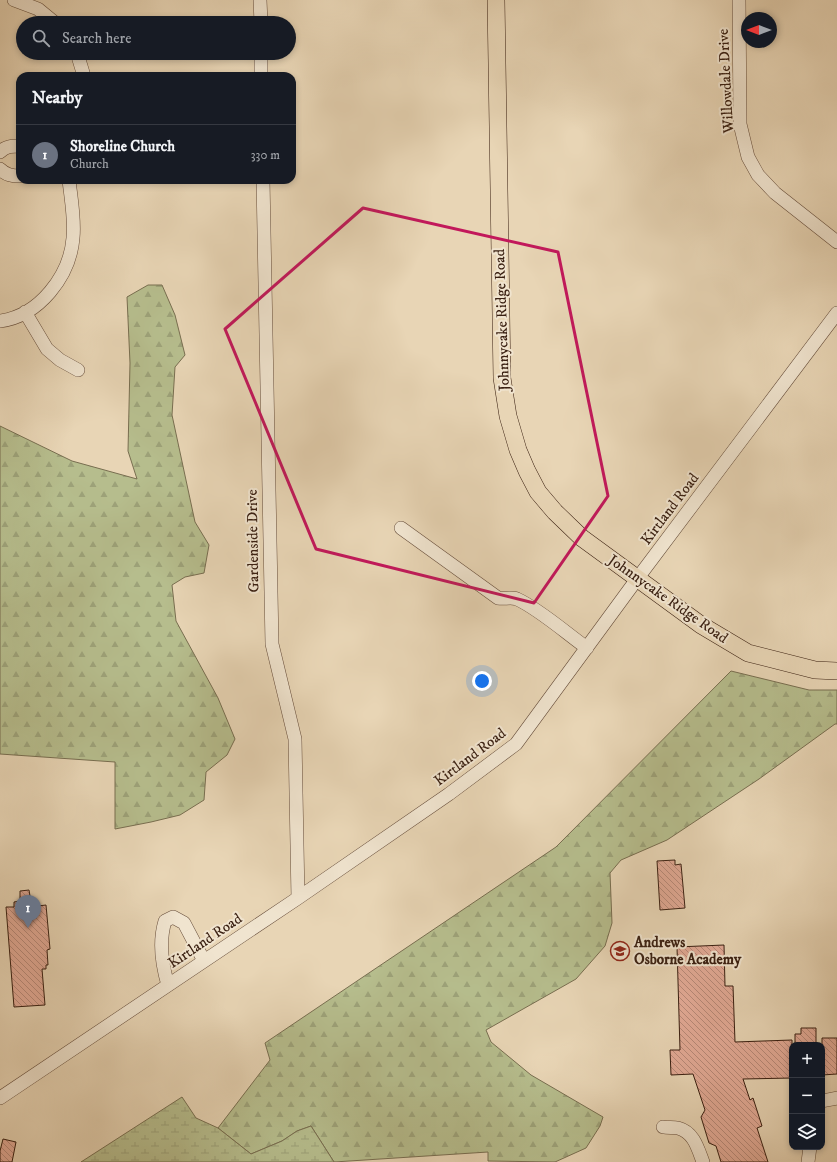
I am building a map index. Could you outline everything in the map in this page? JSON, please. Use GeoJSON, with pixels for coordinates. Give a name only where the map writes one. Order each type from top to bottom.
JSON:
{"type":"FeatureCollection","features":[{"type":"Feature","properties":{"kind":"main road","name":"Johnnycake Ridge Road"},"geometry":{"type":"LineString","coordinates":[[496,0],[502,378],[508,416],[518,450],[527,471],[538,492],[555,512],[582,538],[702,625],[748,653],[814,670],[837,671]]}},
{"type":"Feature","properties":{"kind":"street"},"geometry":{"type":"LineString","coordinates":[[14,0],[40,4],[49,16]]}},
{"type":"Feature","properties":{"kind":"street"},"geometry":{"type":"LineString","coordinates":[[260,0],[260,16]]}},
{"type":"Feature","properties":{"kind":"street","name":"Willowdale Drive"},"geometry":{"type":"LineString","coordinates":[[739,0],[740,124],[748,157],[758,176],[775,193],[837,242]]}},
{"type":"Feature","properties":{"kind":"street"},"geometry":{"type":"LineString","coordinates":[[79,60],[83,72]]}},
{"type":"Feature","properties":{"kind":"street"},"geometry":{"type":"LineString","coordinates":[[261,60],[261,72]]}},
{"type":"Feature","properties":{"kind":"street"},"geometry":{"type":"LineString","coordinates":[[0,152],[4,148],[16,146]]}},
{"type":"Feature","properties":{"kind":"street"},"geometry":{"type":"LineString","coordinates":[[0,169],[10,176],[16,176]]}},
{"type":"Feature","properties":{"kind":"street"},"geometry":{"type":"LineString","coordinates":[[0,322],[20,315],[40,303],[53,288],[62,274],[68,261],[73,237],[69,184]]}},
{"type":"Feature","properties":{"kind":"street","name":"Gardenside Drive"},"geometry":{"type":"LineString","coordinates":[[263,184],[272,644],[295,739],[298,898]]}},
{"type":"Feature","properties":{"kind":"street"},"geometry":{"type":"LineString","coordinates":[[25,312],[47,349],[60,360],[78,370]]}},
{"type":"Feature","properties":{"kind":"street","name":"Kirtland Road"},"geometry":{"type":"LineString","coordinates":[[1,1096],[298,898],[449,794],[516,744],[837,313]]}},
{"type":"Feature","properties":{"kind":"street"},"geometry":{"type":"LineString","coordinates":[[401,528],[498,598],[515,598],[537,611],[587,648]]}},
{"type":"Feature","properties":{"kind":"street"},"geometry":{"type":"LineString","coordinates":[[168,985],[162,948],[162,931],[165,921],[173,917],[184,923],[204,961]]}},
{"type":"Feature","properties":{"kind":"street"},"geometry":{"type":"LineString","coordinates":[[825,1101],[837,1098]]}},
{"type":"Feature","properties":{"kind":"street"},"geometry":{"type":"LineString","coordinates":[[663,1127],[684,1130],[694,1139],[703,1162]]}},
{"type":"Feature","properties":{"kind":"street"},"geometry":{"type":"LineString","coordinates":[[808,1162],[810,1150]]}},
{"type":"Feature","properties":{"kind":"highlighted area"},"geometry":{"type":"Polygon","coordinates":[[[363,208],[558,252],[608,496],[534,603],[316,549],[225,329],[363,208]]]}},
{"type":"Feature","properties":{"kind":"green space"},"geometry":{"type":"Polygon","coordinates":[[[148,285],[162,285],[175,315],[185,355],[175,367],[172,415],[195,522],[209,545],[204,573],[185,577],[172,585],[176,621],[218,698],[235,739],[227,755],[206,772],[204,800],[180,815],[115,829],[115,762],[0,754],[0,426],[72,461],[137,479],[128,451],[130,363],[127,297],[148,285]]]}},
{"type":"Feature","properties":{"kind":"green space"},"geometry":{"type":"Polygon","coordinates":[[[731,671],[809,690],[837,690],[837,724],[759,779],[667,840],[621,860],[610,873],[612,923],[605,946],[576,979],[486,1030],[491,1042],[531,1075],[603,1117],[600,1126],[586,1148],[555,1162],[488,1161],[488,1152],[334,1162],[311,1126],[297,1131],[282,1141],[251,1154],[218,1128],[270,1060],[265,1043],[556,847],[731,671]]]}},
{"type":"Feature","properties":{"kind":"green space"},"geometry":{"type":"Polygon","coordinates":[[[182,1097],[196,1118],[218,1128],[251,1154],[282,1141],[297,1131],[311,1126],[334,1162],[81,1162],[182,1097]]]}},
{"type":"Feature","properties":{"kind":"building"},"geometry":{"type":"Polygon","coordinates":[[[675,860],[675,865],[681,864],[685,908],[660,910],[657,861],[675,860]]]}},
{"type":"Feature","properties":{"kind":"building"},"geometry":{"type":"Polygon","coordinates":[[[29,890],[31,902],[38,901],[38,906],[46,905],[50,949],[47,950],[48,965],[46,965],[46,969],[42,969],[45,1005],[14,1007],[6,907],[14,907],[14,902],[20,901],[20,891],[29,890]]]}},
{"type":"Feature","properties":{"kind":"building"},"geometry":{"type":"Polygon","coordinates":[[[724,945],[725,986],[733,986],[735,1042],[792,1040],[792,1042],[789,1042],[789,1078],[743,1079],[750,1100],[753,1098],[762,1126],[757,1128],[768,1162],[721,1162],[716,1146],[709,1143],[701,1117],[705,1110],[693,1074],[671,1075],[670,1050],[680,1050],[677,947],[724,945]]]}},
{"type":"Feature","properties":{"kind":"building"},"geometry":{"type":"Polygon","coordinates":[[[801,1028],[816,1028],[816,1042],[795,1042],[795,1034],[801,1034],[801,1028]]]}},
{"type":"Feature","properties":{"kind":"building"},"geometry":{"type":"Polygon","coordinates":[[[822,1038],[837,1038],[837,1074],[825,1075],[825,1042],[822,1042],[822,1038]]]}},
{"type":"Feature","properties":{"kind":"building"},"geometry":{"type":"Polygon","coordinates":[[[3,1139],[16,1142],[12,1162],[0,1162],[0,1151],[3,1139]]]}},
{"type":"Feature","properties":{"kind":"place","name":"Shoreline Church"},"geometry":{"type":"Point","coordinates":[28,928]}},
{"type":"Feature","properties":{"kind":"place","name":"Andrews Osborne Academy"},"geometry":{"type":"Point","coordinates":[620,951]}}]}
